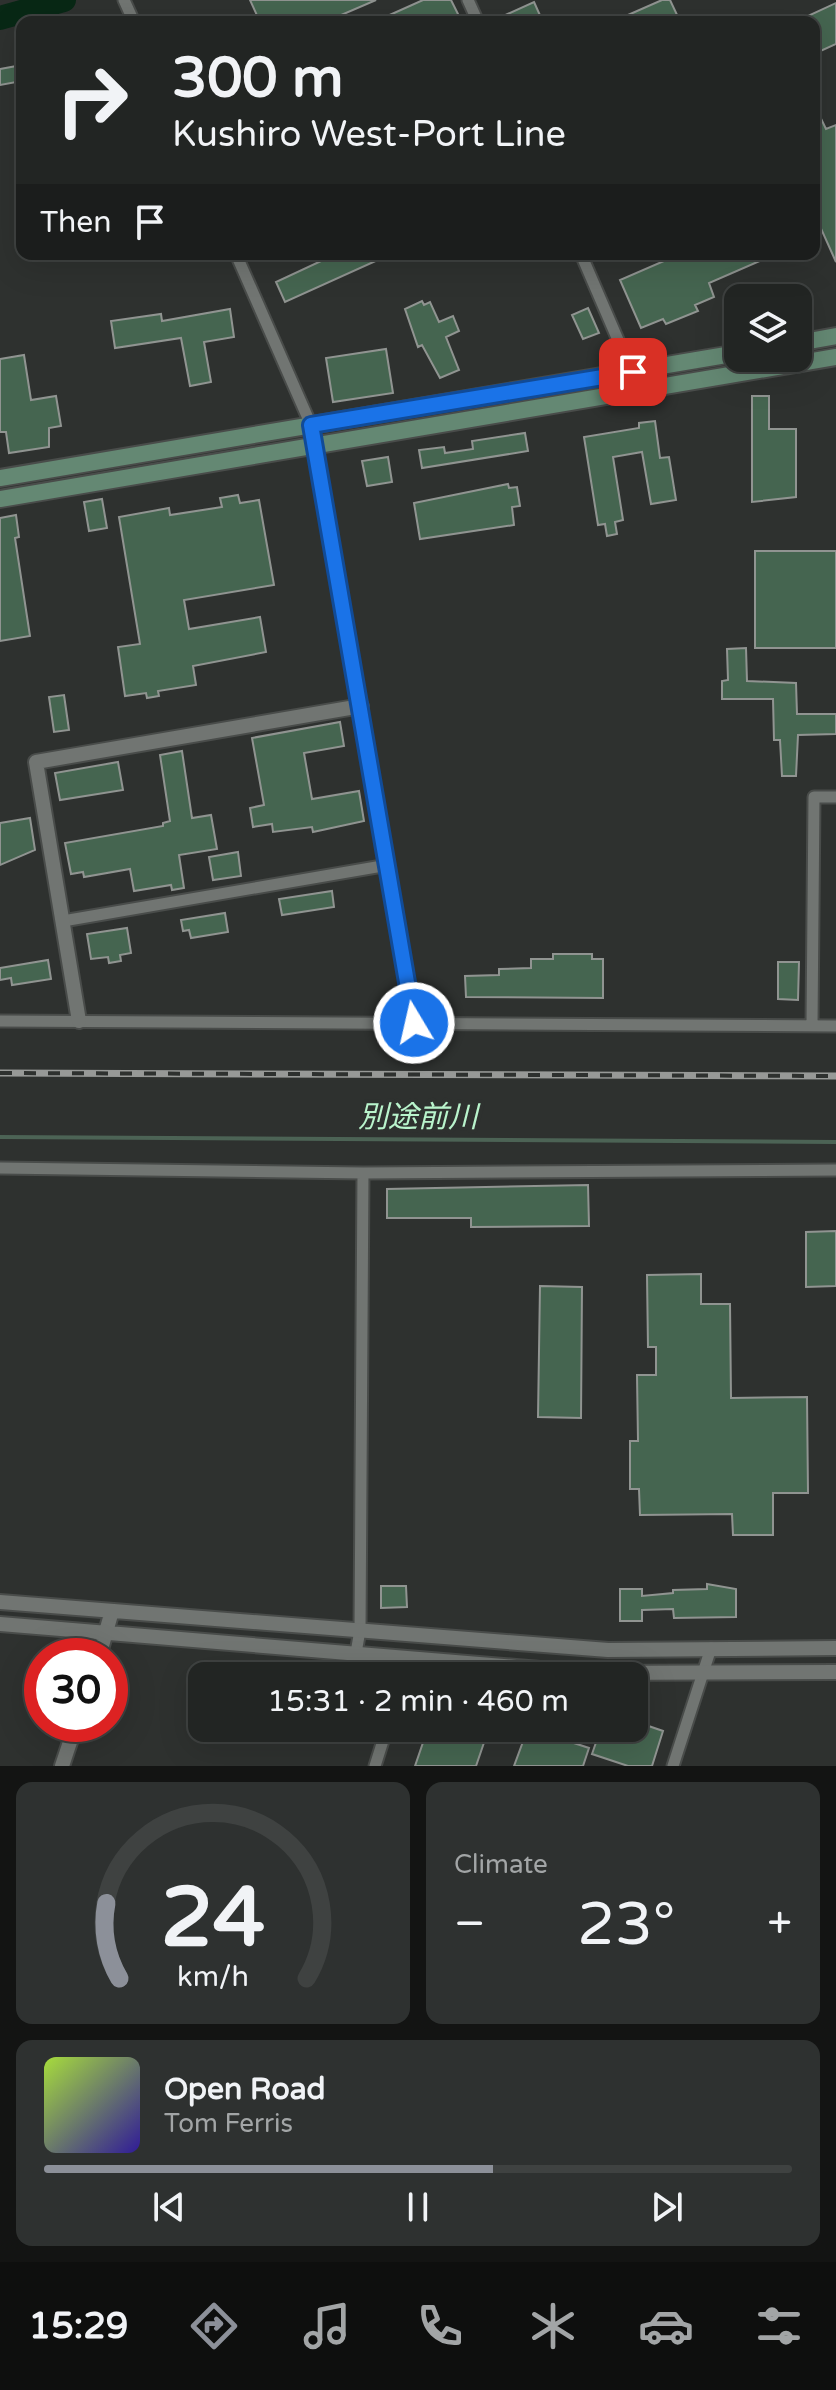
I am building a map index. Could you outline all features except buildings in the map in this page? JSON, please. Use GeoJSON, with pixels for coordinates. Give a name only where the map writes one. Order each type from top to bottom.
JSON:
{"type":"FeatureCollection","features":[{"type":"Feature","properties":{"kind":"main road"},"geometry":{"type":"LineString","coordinates":[[812,340],[836,336]]}},
{"type":"Feature","properties":{"kind":"main road"},"geometry":{"type":"LineString","coordinates":[[0,478],[724,356]]}},
{"type":"Feature","properties":{"kind":"main road"},"geometry":{"type":"LineString","coordinates":[[0,499],[836,357]]}},
{"type":"Feature","properties":{"kind":"street"},"geometry":{"type":"LineString","coordinates":[[239,260],[311,425],[414,1023]]}},
{"type":"Feature","properties":{"kind":"street"},"geometry":{"type":"LineString","coordinates":[[584,260],[640,391]]}},
{"type":"Feature","properties":{"kind":"street"},"geometry":{"type":"LineString","coordinates":[[79,1021],[36,762],[361,706]]}},
{"type":"Feature","properties":{"kind":"street"},"geometry":{"type":"LineString","coordinates":[[812,1025],[814,797],[836,797]]}},
{"type":"Feature","properties":{"kind":"street"},"geometry":{"type":"LineString","coordinates":[[63,921],[388,865]]}},
{"type":"Feature","properties":{"kind":"street"},"geometry":{"type":"LineString","coordinates":[[0,1021],[836,1026]]}},
{"type":"Feature","properties":{"kind":"street"},"geometry":{"type":"LineString","coordinates":[[0,1168],[363,1173],[836,1170]]}},
{"type":"Feature","properties":{"kind":"street"},"geometry":{"type":"LineString","coordinates":[[356,1653],[360,1630],[363,1173]]}},
{"type":"Feature","properties":{"kind":"street"},"geometry":{"type":"LineString","coordinates":[[0,1602],[608,1650],[836,1648]]}},
{"type":"Feature","properties":{"kind":"street"},"geometry":{"type":"LineString","coordinates":[[105,1638],[112,1611]]}},
{"type":"Feature","properties":{"kind":"street"},"geometry":{"type":"LineString","coordinates":[[0,1624],[588,1673],[836,1672]]}},
{"type":"Feature","properties":{"kind":"street"},"geometry":{"type":"LineString","coordinates":[[673,1766],[711,1648]]}},
{"type":"Feature","properties":{"kind":"street"},"geometry":{"type":"LineString","coordinates":[[410,1662],[411,1658]]}},
{"type":"Feature","properties":{"kind":"street"},"geometry":{"type":"LineString","coordinates":[[62,1766],[70,1742]]}},
{"type":"Feature","properties":{"kind":"street"},"geometry":{"type":"LineString","coordinates":[[375,1766],[383,1742]]}},
{"type":"Feature","properties":{"kind":"waterway"},"geometry":{"type":"LineString","coordinates":[[0,18],[64,0]]}},
{"type":"Feature","properties":{"kind":"waterway","name":"別途前川"},"geometry":{"type":"LineString","coordinates":[[0,1137],[836,1142]]}},
{"type":"Feature","properties":{"kind":"railway"},"geometry":{"type":"LineString","coordinates":[[0,1073],[836,1076]]}},
{"type":"Feature","properties":{"kind":"route"},"geometry":{"type":"LineString","coordinates":[[414,1023],[311,425],[633,372]]}}]}
